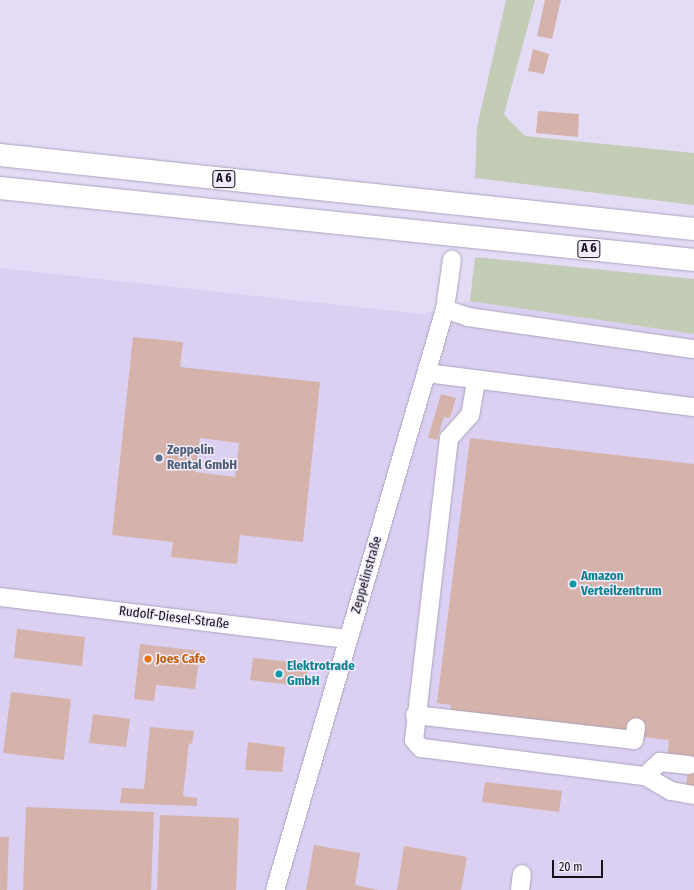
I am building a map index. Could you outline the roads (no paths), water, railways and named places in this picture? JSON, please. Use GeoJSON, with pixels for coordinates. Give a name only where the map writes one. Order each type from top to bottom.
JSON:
{"type":"FeatureCollection","features":[{"type":"Feature","properties":{"kind":"highway","name":"A 6"},"geometry":{"type":"LineString","coordinates":[[0,155],[694,229]]}},
{"type":"Feature","properties":{"kind":"highway","name":"A 6"},"geometry":{"type":"LineString","coordinates":[[0,188],[694,260]]}},
{"type":"Feature","properties":{"kind":"street","name":"Zeppelinstraße"},"geometry":{"type":"LineString","coordinates":[[275,890],[427,373],[445,308],[452,260]]}},
{"type":"Feature","properties":{"kind":"street"},"geometry":{"type":"LineString","coordinates":[[445,308],[468,317],[694,349]]}},
{"type":"Feature","properties":{"kind":"street"},"geometry":{"type":"LineString","coordinates":[[427,373],[476,382],[694,407]]}},
{"type":"Feature","properties":{"kind":"street"},"geometry":{"type":"LineString","coordinates":[[476,382],[470,416],[449,438],[415,715],[414,740],[421,748],[645,776],[671,791],[694,795]]}},
{"type":"Feature","properties":{"kind":"street","name":"Rudolf-Diesel-Straße"},"geometry":{"type":"LineString","coordinates":[[0,597],[348,639]]}},
{"type":"Feature","properties":{"kind":"street"},"geometry":{"type":"LineString","coordinates":[[415,715],[634,740],[636,727]]}},
{"type":"Feature","properties":{"kind":"street"},"geometry":{"type":"LineString","coordinates":[[645,776],[660,762],[689,764]]}},
{"type":"Feature","properties":{"kind":"place","name":"Zeppelin Rental GmbH"},"geometry":{"type":"Point","coordinates":[159,458]}},
{"type":"Feature","properties":{"kind":"place","name":"Amazon Verteilzentrum"},"geometry":{"type":"Point","coordinates":[573,584]}},
{"type":"Feature","properties":{"kind":"place","name":"Joes Cafe"},"geometry":{"type":"Point","coordinates":[148,659]}},
{"type":"Feature","properties":{"kind":"place","name":"Elektrotrade GmbH"},"geometry":{"type":"Point","coordinates":[279,674]}}]}
